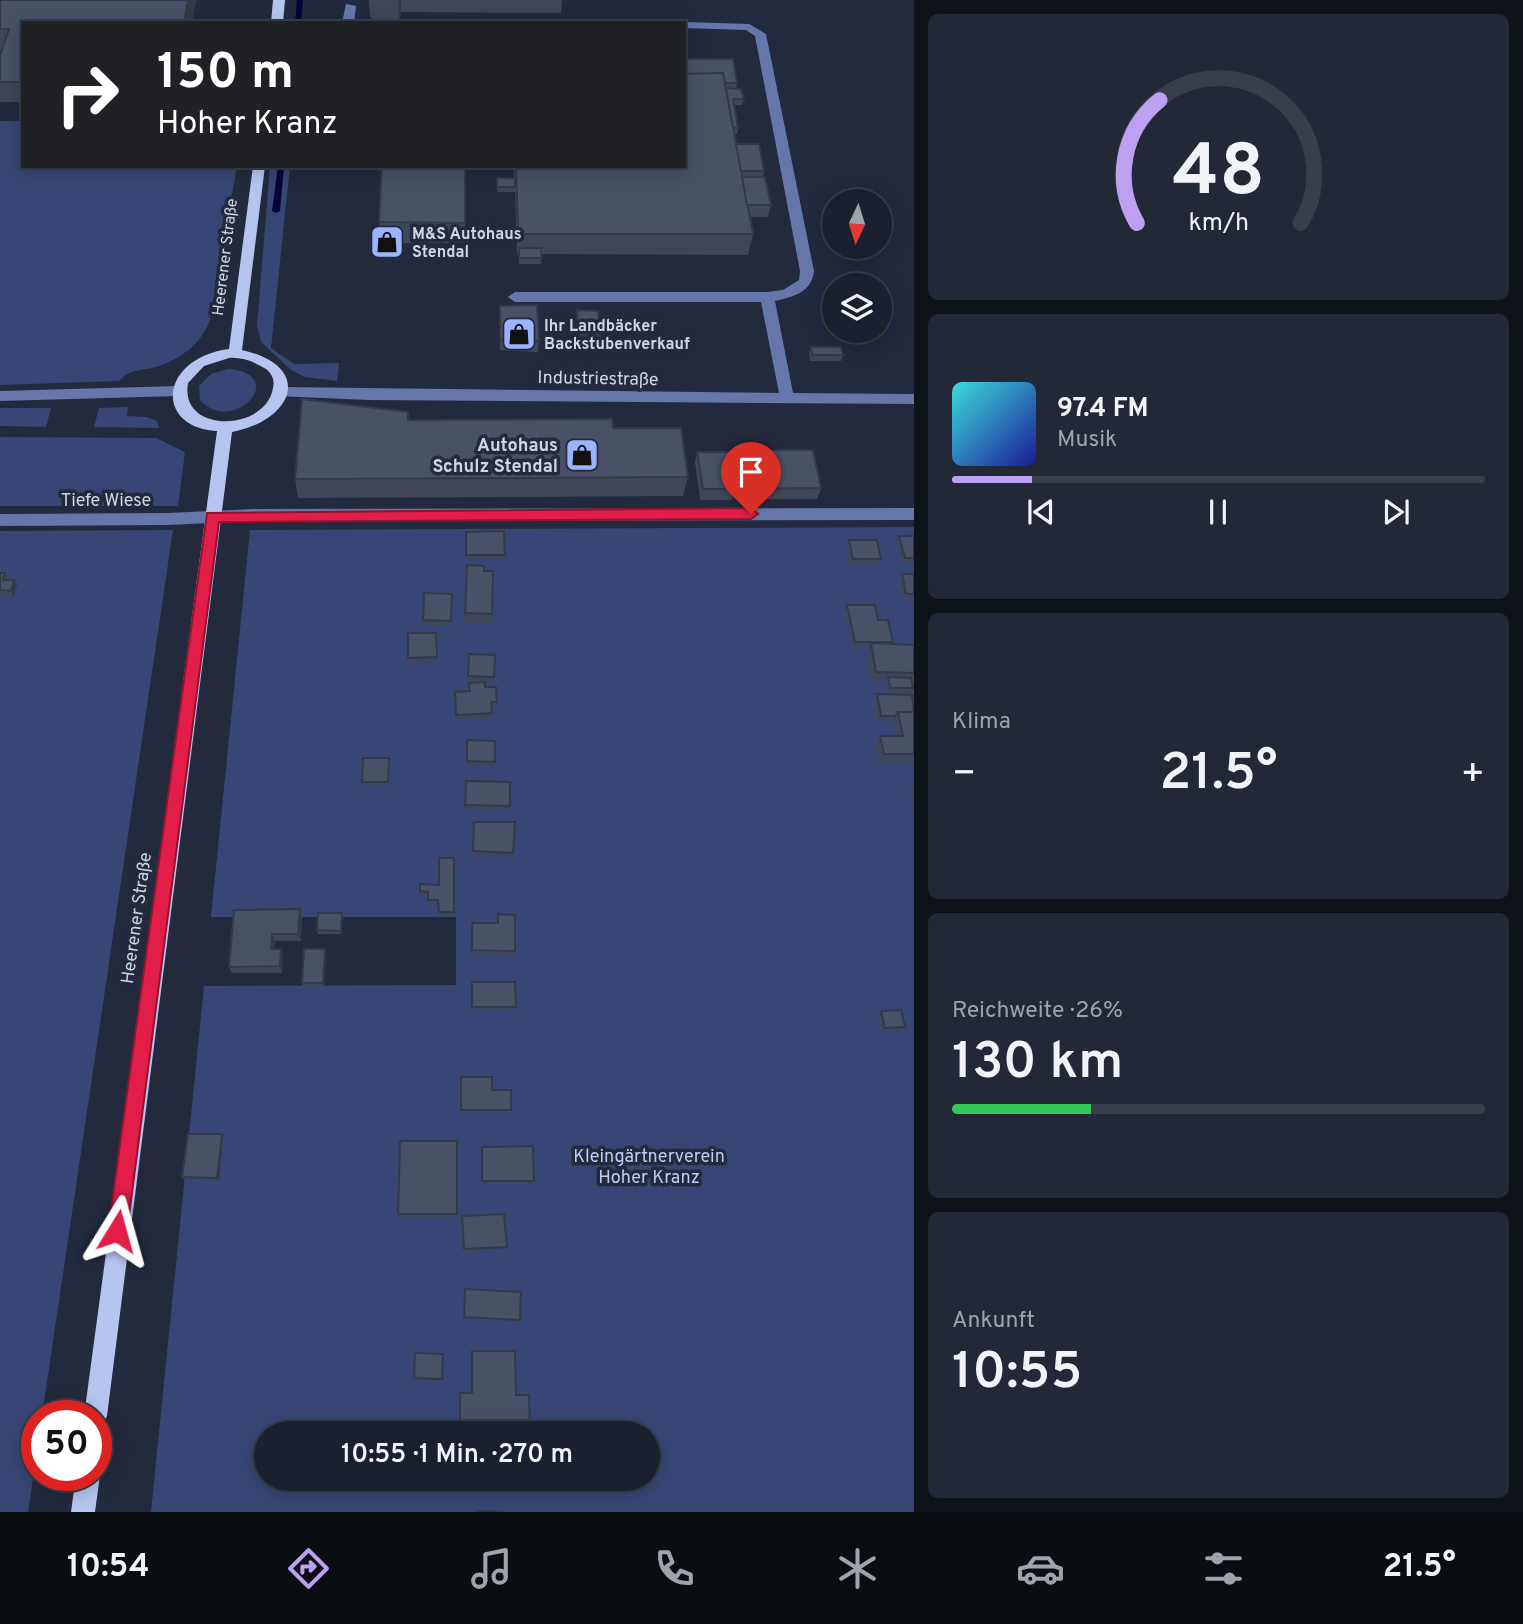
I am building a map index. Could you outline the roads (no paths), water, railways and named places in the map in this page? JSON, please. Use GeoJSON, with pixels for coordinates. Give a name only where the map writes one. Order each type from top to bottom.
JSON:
{"type":"FeatureCollection","features":[{"type":"Feature","properties":{"kind":"main road"},"geometry":{"type":"LineString","coordinates":[[277,21],[279,0]]}},
{"type":"Feature","properties":{"kind":"main road","name":"Heerener Straße"},"geometry":{"type":"LineString","coordinates":[[234,353],[259,168]]}},
{"type":"Feature","properties":{"kind":"main road"},"geometry":{"type":"LineString","coordinates":[[234,353],[251,355],[275,368],[281,378],[282,392],[270,411],[257,419],[225,427],[195,419],[185,411],[178,391],[183,378],[192,368],[219,355],[234,353]]}},
{"type":"Feature","properties":{"kind":"main road","name":"Heerener Straße"},"geometry":{"type":"LineString","coordinates":[[97,1400],[225,427]]}},
{"type":"Feature","properties":{"kind":"main road"},"geometry":{"type":"LineString","coordinates":[[83,1512],[86,1491]]}},
{"type":"Feature","properties":{"kind":"street"},"geometry":{"type":"LineString","coordinates":[[348,21],[350,6]]}},
{"type":"Feature","properties":{"kind":"street"},"geometry":{"type":"LineString","coordinates":[[515,297],[767,297],[782,296],[806,282],[807,271],[760,34],[749,27],[686,25]]}},
{"type":"Feature","properties":{"kind":"street"},"geometry":{"type":"LineString","coordinates":[[767,297],[787,399]]}},
{"type":"Feature","properties":{"kind":"street"},"geometry":{"type":"LineString","coordinates":[[0,396],[178,391]]}},
{"type":"Feature","properties":{"kind":"street","name":"Industriestraße"},"geometry":{"type":"LineString","coordinates":[[282,392],[914,399]]}},
{"type":"Feature","properties":{"kind":"street","name":"Tiefe Wiese"},"geometry":{"type":"LineString","coordinates":[[0,520],[168,519],[212,516],[914,514]]}},
{"type":"Feature","properties":{"kind":"waterway"},"geometry":{"type":"LineString","coordinates":[[298,21],[300,0]]}},
{"type":"Feature","properties":{"kind":"waterway"},"geometry":{"type":"LineString","coordinates":[[276,211],[281,168]]}},
{"type":"Feature","properties":{"kind":"place","name":"M&S Autohaus Stendal"},"geometry":{"type":"Point","coordinates":[387,242]}},
{"type":"Feature","properties":{"kind":"place","name":"Ihr Landbäcker Backstubenverkauf"},"geometry":{"type":"Point","coordinates":[519,334]}},
{"type":"Feature","properties":{"kind":"place","name":"Autohaus Schulz Stendal"},"geometry":{"type":"Point","coordinates":[582,455]}},
{"type":"Feature","properties":{"kind":"park label","name":"Kleingärtnerverein Hoher Kranz"},"geometry":{"type":"Point","coordinates":[649,1166]}}]}
